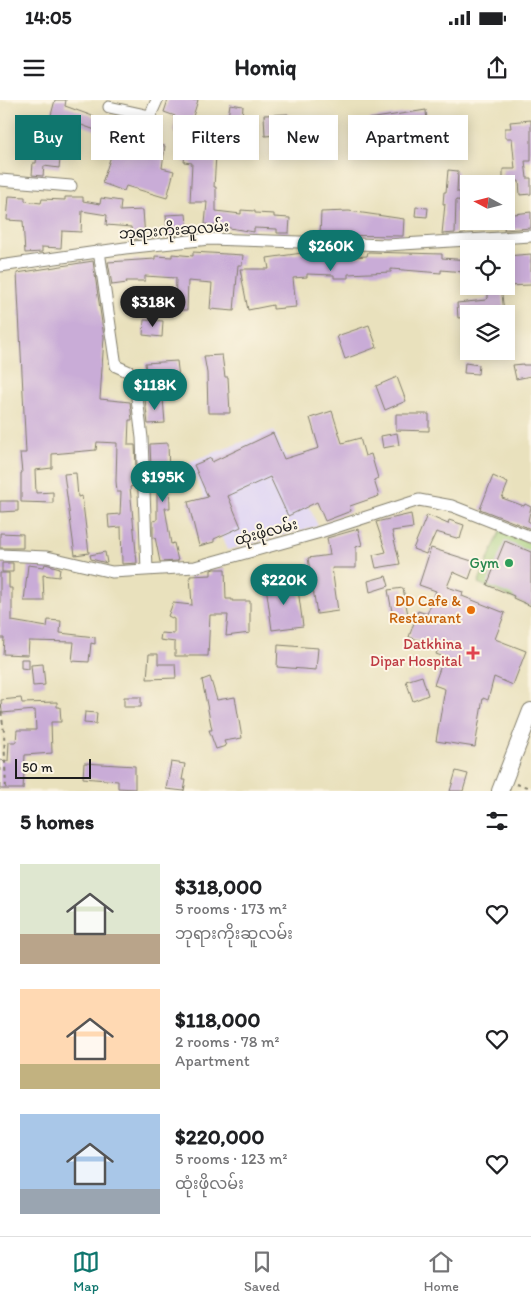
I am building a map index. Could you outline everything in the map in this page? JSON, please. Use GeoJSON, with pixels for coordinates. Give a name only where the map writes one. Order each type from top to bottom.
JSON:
{"type":"FeatureCollection","features":[{"type":"Feature","properties":{"kind":"main road"},"geometry":{"type":"LineString","coordinates":[[500,791],[531,711]]}},
{"type":"Feature","properties":{"kind":"street"},"geometry":{"type":"LineString","coordinates":[[109,107],[150,116],[157,100]]}},
{"type":"Feature","properties":{"kind":"street"},"geometry":{"type":"LineString","coordinates":[[0,180],[71,186]]}},
{"type":"Feature","properties":{"kind":"street","name":"ဘုရားကိုးဆူလမ်း"},"geometry":{"type":"LineString","coordinates":[[0,266],[209,239],[387,245],[531,236]]}},
{"type":"Feature","properties":{"kind":"street"},"geometry":{"type":"LineString","coordinates":[[99,252],[116,366],[134,374],[142,438],[147,570]]}},
{"type":"Feature","properties":{"kind":"street","name":"ထုံးဖိုလမ်း"},"geometry":{"type":"LineString","coordinates":[[0,554],[47,558],[112,572],[194,567],[317,533],[418,500],[452,506],[531,537]]}},
{"type":"Feature","properties":{"kind":"path"},"geometry":{"type":"LineString","coordinates":[[0,704],[4,732],[6,791]]}},
{"type":"Feature","properties":{"kind":"shaded area"},"geometry":{"type":"Polygon","coordinates":[[[274,430],[318,526],[227,550],[189,462],[274,430]]]}},
{"type":"Feature","properties":{"kind":"green space","name":"Gym"},"geometry":{"type":"Polygon","coordinates":[[[501,529],[531,544],[531,606],[478,583],[501,529]]]}},
{"type":"Feature","properties":{"kind":"building"},"geometry":{"type":"Polygon","coordinates":[[[55,100],[66,100],[65,106],[91,115],[91,128],[81,125],[81,115],[51,115],[55,100]]]}},
{"type":"Feature","properties":{"kind":"building"},"geometry":{"type":"Polygon","coordinates":[[[168,100],[198,100],[193,115],[173,115],[164,112],[168,100]]]}},
{"type":"Feature","properties":{"kind":"building"},"geometry":{"type":"Polygon","coordinates":[[[230,104],[243,106],[242,115],[228,115],[230,104]]]}},
{"type":"Feature","properties":{"kind":"building"},"geometry":{"type":"Polygon","coordinates":[[[426,110],[426,115],[394,115],[426,110]]]}},
{"type":"Feature","properties":{"kind":"building"},"geometry":{"type":"Polygon","coordinates":[[[288,114],[288,115],[269,115],[269,136],[265,136],[264,115],[288,114]]]}},
{"type":"Feature","properties":{"kind":"building"},"geometry":{"type":"Polygon","coordinates":[[[531,120],[531,161],[525,161],[527,178],[531,178],[531,194],[520,195],[519,181],[515,181],[515,175],[503,175],[503,169],[515,169],[512,138],[505,138],[505,128],[511,128],[510,122],[531,120]]]}},
{"type":"Feature","properties":{"kind":"building"},"geometry":{"type":"Polygon","coordinates":[[[163,146],[165,146],[162,168],[174,171],[167,198],[126,186],[124,191],[102,183],[110,160],[163,160],[163,146]]]}},
{"type":"Feature","properties":{"kind":"building"},"geometry":{"type":"Polygon","coordinates":[[[36,160],[60,160],[59,168],[44,166],[43,176],[32,175],[33,163],[36,163],[36,160]]]}},
{"type":"Feature","properties":{"kind":"building"},"geometry":{"type":"Polygon","coordinates":[[[184,160],[216,160],[214,187],[216,187],[216,211],[241,214],[241,210],[255,211],[255,213],[274,214],[274,217],[290,218],[289,233],[277,233],[277,229],[254,228],[254,232],[205,224],[207,202],[190,202],[192,163],[184,162],[184,160]]]}},
{"type":"Feature","properties":{"kind":"building"},"geometry":{"type":"Polygon","coordinates":[[[448,170],[458,171],[457,192],[460,192],[460,200],[456,200],[455,233],[442,234],[445,204],[443,204],[444,192],[446,192],[448,170]]]}},
{"type":"Feature","properties":{"kind":"building"},"geometry":{"type":"Polygon","coordinates":[[[9,196],[25,197],[25,201],[41,203],[42,199],[65,200],[65,197],[83,197],[83,201],[100,204],[101,198],[121,201],[120,211],[143,210],[145,238],[132,240],[131,227],[106,225],[107,215],[82,211],[81,232],[62,231],[61,248],[42,247],[42,252],[25,253],[23,221],[7,220],[9,196]]]}},
{"type":"Feature","properties":{"kind":"building"},"geometry":{"type":"Polygon","coordinates":[[[416,207],[428,208],[427,217],[415,216],[416,207]]]}},
{"type":"Feature","properties":{"kind":"building"},"geometry":{"type":"Polygon","coordinates":[[[349,211],[404,219],[403,236],[320,235],[321,212],[349,211]]]}},
{"type":"Feature","properties":{"kind":"building"},"geometry":{"type":"Polygon","coordinates":[[[531,212],[531,228],[515,229],[515,214],[531,212]]]}},
{"type":"Feature","properties":{"kind":"building"},"geometry":{"type":"Polygon","coordinates":[[[186,214],[188,234],[167,236],[166,215],[186,214]]]}},
{"type":"Feature","properties":{"kind":"building"},"geometry":{"type":"Polygon","coordinates":[[[309,250],[327,251],[326,256],[351,257],[367,256],[368,252],[442,254],[442,258],[460,259],[460,272],[441,270],[441,273],[391,269],[391,272],[348,274],[348,278],[334,278],[334,275],[307,274],[307,277],[293,278],[296,307],[273,309],[273,305],[248,310],[240,269],[269,269],[267,258],[309,252],[309,250]]]}},
{"type":"Feature","properties":{"kind":"building"},"geometry":{"type":"Polygon","coordinates":[[[193,252],[243,255],[242,265],[238,265],[234,311],[210,309],[212,283],[188,281],[187,310],[175,310],[176,278],[145,276],[145,281],[126,281],[127,283],[112,285],[108,262],[155,259],[155,256],[172,257],[172,254],[193,256],[193,252]]]}},
{"type":"Feature","properties":{"kind":"building"},"geometry":{"type":"Polygon","coordinates":[[[531,254],[531,285],[515,286],[515,255],[531,254]]]}},
{"type":"Feature","properties":{"kind":"building"},"geometry":{"type":"Polygon","coordinates":[[[93,261],[104,337],[100,399],[130,402],[132,420],[129,420],[128,445],[135,445],[136,468],[133,474],[133,486],[130,487],[137,563],[122,564],[121,527],[109,528],[108,515],[120,514],[121,492],[117,492],[116,481],[117,443],[97,442],[96,450],[52,454],[52,468],[35,470],[36,493],[53,492],[53,503],[21,502],[22,473],[20,453],[26,453],[17,273],[93,261]]]}},
{"type":"Feature","properties":{"kind":"building"},"geometry":{"type":"Polygon","coordinates":[[[488,295],[502,295],[503,305],[460,305],[460,318],[458,318],[457,303],[486,300],[488,295]]]}},
{"type":"Feature","properties":{"kind":"building"},"geometry":{"type":"Polygon","coordinates":[[[144,320],[163,321],[162,337],[143,335],[144,320]]]}},
{"type":"Feature","properties":{"kind":"building"},"geometry":{"type":"Polygon","coordinates":[[[369,325],[377,347],[345,359],[337,336],[369,325]]]}},
{"type":"Feature","properties":{"kind":"building"},"geometry":{"type":"Polygon","coordinates":[[[222,355],[225,377],[228,377],[230,413],[208,413],[207,373],[204,356],[222,355]]]}},
{"type":"Feature","properties":{"kind":"building"},"geometry":{"type":"Polygon","coordinates":[[[177,361],[179,378],[147,380],[145,363],[177,361]]]}},
{"type":"Feature","properties":{"kind":"building"},"geometry":{"type":"Polygon","coordinates":[[[465,363],[479,365],[478,374],[464,373],[465,363]]]}},
{"type":"Feature","properties":{"kind":"building"},"geometry":{"type":"Polygon","coordinates":[[[513,365],[531,365],[531,376],[516,379],[513,365]]]}},
{"type":"Feature","properties":{"kind":"building"},"geometry":{"type":"Polygon","coordinates":[[[397,377],[406,401],[385,410],[376,386],[397,377]]]}},
{"type":"Feature","properties":{"kind":"building"},"geometry":{"type":"Polygon","coordinates":[[[163,398],[165,423],[148,424],[145,399],[163,398]]]}},
{"type":"Feature","properties":{"kind":"building"},"geometry":{"type":"Polygon","coordinates":[[[332,411],[342,443],[360,438],[365,456],[371,454],[378,478],[374,480],[379,496],[350,506],[351,511],[325,521],[317,502],[288,516],[270,477],[228,496],[241,527],[214,539],[214,542],[199,546],[188,502],[208,497],[194,465],[211,458],[212,462],[273,433],[284,459],[319,448],[310,418],[332,411]]]}},
{"type":"Feature","properties":{"kind":"building"},"geometry":{"type":"Polygon","coordinates":[[[396,414],[429,414],[429,431],[396,430],[396,414]]]}},
{"type":"Feature","properties":{"kind":"building"},"geometry":{"type":"Polygon","coordinates":[[[397,433],[399,445],[383,448],[381,436],[397,433]]]}},
{"type":"Feature","properties":{"kind":"building"},"geometry":{"type":"Polygon","coordinates":[[[168,443],[170,508],[165,508],[171,544],[174,543],[178,561],[160,562],[155,537],[153,538],[153,521],[157,520],[157,467],[151,467],[150,444],[168,443]]]}},
{"type":"Feature","properties":{"kind":"building"},"geometry":{"type":"Polygon","coordinates":[[[76,473],[78,497],[82,496],[89,553],[75,555],[64,474],[76,473]]]}},
{"type":"Feature","properties":{"kind":"building"},"geometry":{"type":"Polygon","coordinates":[[[493,476],[508,483],[502,498],[531,507],[528,521],[531,523],[531,529],[480,509],[493,476]]]}},
{"type":"Feature","properties":{"kind":"building"},"geometry":{"type":"Polygon","coordinates":[[[0,501],[18,501],[18,511],[0,512],[0,501]]]}},
{"type":"Feature","properties":{"kind":"building"},"geometry":{"type":"Polygon","coordinates":[[[411,514],[413,528],[392,531],[400,564],[376,568],[373,555],[386,552],[376,522],[411,514]]]}},
{"type":"Feature","properties":{"kind":"building"},"geometry":{"type":"Polygon","coordinates":[[[427,515],[448,524],[449,520],[464,525],[460,539],[436,532],[426,554],[413,549],[427,515]]]}},
{"type":"Feature","properties":{"kind":"building"},"geometry":{"type":"Polygon","coordinates":[[[358,529],[362,545],[356,547],[356,568],[332,568],[338,611],[317,614],[308,558],[330,555],[327,538],[358,529]]]}},
{"type":"Feature","properties":{"kind":"building"},"geometry":{"type":"Polygon","coordinates":[[[0,533],[23,534],[23,548],[0,548],[0,533]]]}},
{"type":"Feature","properties":{"kind":"building","name":"Gym"},"geometry":{"type":"Polygon","coordinates":[[[505,541],[531,552],[531,606],[513,598],[514,596],[487,585],[505,541]]]}},
{"type":"Feature","properties":{"kind":"building"},"geometry":{"type":"Polygon","coordinates":[[[431,548],[475,562],[469,579],[453,572],[447,587],[463,592],[462,596],[505,613],[495,639],[526,651],[513,685],[494,677],[488,700],[483,698],[475,747],[436,741],[445,689],[434,685],[444,657],[436,654],[439,647],[409,637],[418,611],[427,614],[436,591],[419,585],[431,548]]]}},
{"type":"Feature","properties":{"kind":"building"},"geometry":{"type":"Polygon","coordinates":[[[105,552],[107,563],[91,559],[90,555],[105,552]]]}},
{"type":"Feature","properties":{"kind":"building"},"geometry":{"type":"Polygon","coordinates":[[[2,563],[13,563],[13,572],[2,572],[2,563]]]}},
{"type":"Feature","properties":{"kind":"building"},"geometry":{"type":"Polygon","coordinates":[[[45,564],[60,568],[59,577],[43,575],[44,601],[24,601],[28,565],[44,567],[45,564]]]}},
{"type":"Feature","properties":{"kind":"building"},"geometry":{"type":"Polygon","coordinates":[[[225,569],[226,599],[250,601],[250,633],[226,636],[228,615],[210,615],[208,656],[175,656],[175,642],[160,640],[161,633],[174,634],[174,619],[168,616],[173,603],[192,605],[190,576],[211,575],[211,570],[225,569]]]}},
{"type":"Feature","properties":{"kind":"building"},"geometry":{"type":"Polygon","coordinates":[[[0,573],[9,573],[9,588],[12,588],[12,621],[47,627],[48,620],[61,621],[60,633],[95,637],[95,644],[91,643],[89,662],[72,661],[74,642],[29,641],[28,655],[3,654],[4,638],[0,638],[0,573]]]}},
{"type":"Feature","properties":{"kind":"building"},"geometry":{"type":"Polygon","coordinates":[[[386,576],[389,586],[370,592],[368,581],[386,576]]]}},
{"type":"Feature","properties":{"kind":"building"},"geometry":{"type":"Polygon","coordinates":[[[297,582],[303,626],[272,630],[266,586],[297,582]]]}},
{"type":"Feature","properties":{"kind":"building"},"geometry":{"type":"Polygon","coordinates":[[[403,588],[408,615],[393,617],[388,590],[403,588]]]}},
{"type":"Feature","properties":{"kind":"building"},"geometry":{"type":"Polygon","coordinates":[[[278,645],[318,648],[316,670],[277,667],[278,645]]]}},
{"type":"Feature","properties":{"kind":"building"},"geometry":{"type":"Polygon","coordinates":[[[149,654],[158,654],[158,664],[175,664],[176,678],[147,679],[149,654]]]}},
{"type":"Feature","properties":{"kind":"building"},"geometry":{"type":"Polygon","coordinates":[[[21,659],[29,659],[29,669],[21,668],[21,659]]]}},
{"type":"Feature","properties":{"kind":"building"},"geometry":{"type":"Polygon","coordinates":[[[43,664],[45,685],[33,686],[31,665],[43,664]]]}},
{"type":"Feature","properties":{"kind":"building"},"geometry":{"type":"Polygon","coordinates":[[[422,676],[428,695],[413,701],[406,681],[422,676]]]}},
{"type":"Feature","properties":{"kind":"building"},"geometry":{"type":"Polygon","coordinates":[[[210,677],[217,700],[235,697],[242,738],[224,741],[226,746],[216,749],[209,730],[212,730],[202,680],[210,677]]]}},
{"type":"Feature","properties":{"kind":"building"},"geometry":{"type":"Polygon","coordinates":[[[124,697],[141,697],[141,707],[124,707],[124,697]]]}},
{"type":"Feature","properties":{"kind":"building"},"geometry":{"type":"Polygon","coordinates":[[[21,698],[22,703],[57,702],[57,707],[60,707],[61,722],[51,722],[52,753],[25,755],[23,789],[0,789],[0,760],[8,761],[9,742],[16,742],[17,730],[36,730],[35,710],[2,713],[1,700],[21,698]]]}},
{"type":"Feature","properties":{"kind":"building"},"geometry":{"type":"Polygon","coordinates":[[[85,712],[97,713],[96,724],[84,723],[85,712]]]}},
{"type":"Feature","properties":{"kind":"building"},"geometry":{"type":"Polygon","coordinates":[[[171,762],[185,764],[182,780],[186,780],[184,791],[166,789],[171,762]]]}},
{"type":"Feature","properties":{"kind":"building"},"geometry":{"type":"Polygon","coordinates":[[[84,763],[135,766],[135,789],[118,788],[118,781],[83,778],[84,763]]]}},
{"type":"Feature","properties":{"kind":"building"},"geometry":{"type":"Polygon","coordinates":[[[456,771],[468,774],[463,791],[450,791],[456,771]]]}},
{"type":"Feature","properties":{"kind":"place","name":"Gym"},"geometry":{"type":"Point","coordinates":[509,563]}},
{"type":"Feature","properties":{"kind":"place","name":"DD Cafe & Restaurant"},"geometry":{"type":"Point","coordinates":[471,610]}},
{"type":"Feature","properties":{"kind":"place","name":"Datkhina Dipar Hospital"},"geometry":{"type":"Point","coordinates":[473,653]}}]}
